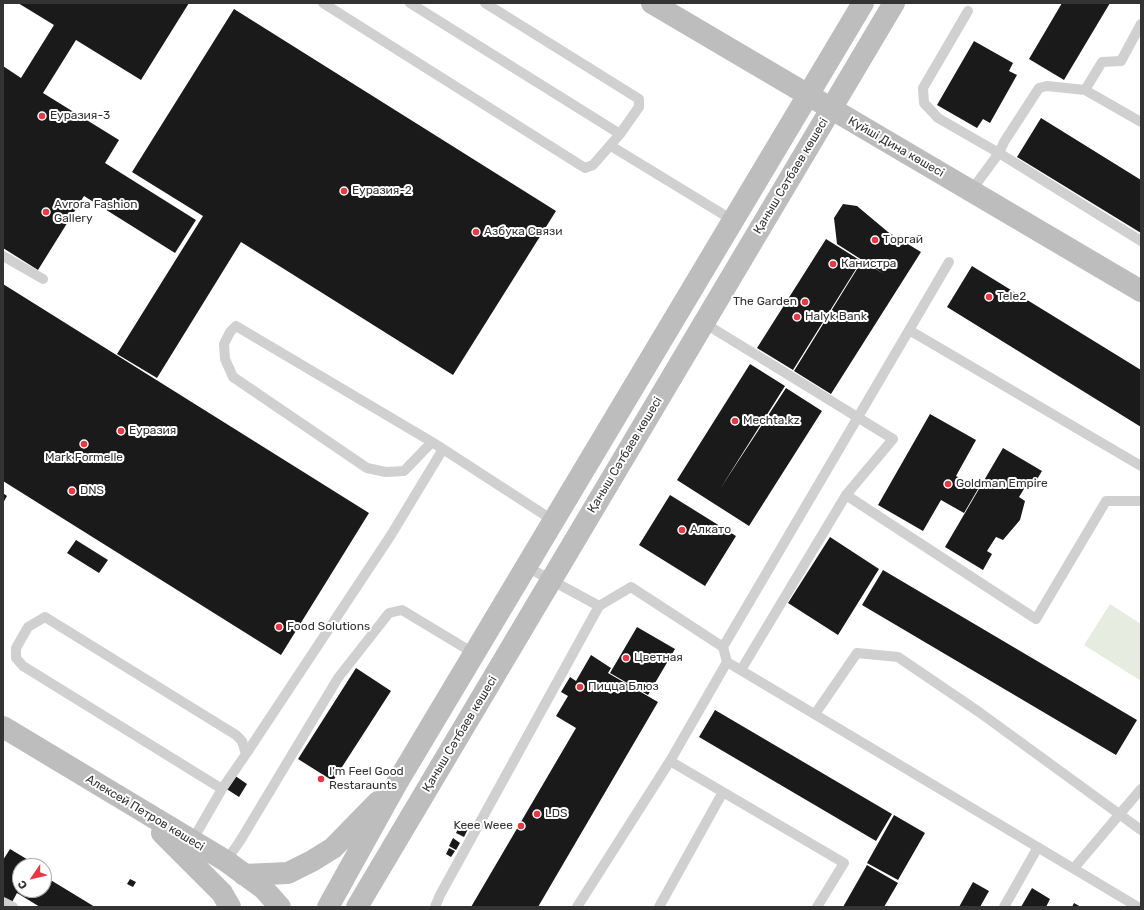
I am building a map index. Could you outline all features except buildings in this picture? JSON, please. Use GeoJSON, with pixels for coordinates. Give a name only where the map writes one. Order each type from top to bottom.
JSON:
{"type":"FeatureCollection","features":[{"type":"Feature","properties":{"kind":"main road","name":"Күйші Дина көшесі"},"geometry":{"type":"LineString","coordinates":[[652,3],[1141,291]]}},
{"type":"Feature","properties":{"kind":"main road"},"geometry":{"type":"LineString","coordinates":[[328,907],[398,781],[863,3]]}},
{"type":"Feature","properties":{"kind":"main road","name":"Қаныш Сәтбаев көшесі"},"geometry":{"type":"LineString","coordinates":[[357,907],[894,3]]}},
{"type":"Feature","properties":{"kind":"main road","name":"Алексей Петров көшесі"},"geometry":{"type":"LineString","coordinates":[[4,730],[226,861],[263,888],[280,907]]}},
{"type":"Feature","properties":{"kind":"main road"},"geometry":{"type":"LineString","coordinates":[[244,874],[288,873],[312,861],[333,848],[398,781]]}},
{"type":"Feature","properties":{"kind":"main road"},"geometry":{"type":"LineString","coordinates":[[139,809],[222,893],[230,907]]}},
{"type":"Feature","properties":{"kind":"lane"},"geometry":{"type":"LineString","coordinates":[[323,3],[585,168],[594,165],[611,146],[639,107],[638,99],[485,3]]}},
{"type":"Feature","properties":{"kind":"lane"},"geometry":{"type":"LineString","coordinates":[[410,3],[620,134]]}},
{"type":"Feature","properties":{"kind":"lane"},"geometry":{"type":"LineString","coordinates":[[968,11],[923,88],[924,103],[938,118],[999,153],[1141,241]]}},
{"type":"Feature","properties":{"kind":"lane"},"geometry":{"type":"LineString","coordinates":[[1085,90],[1102,62],[1121,61],[1141,24]]}},
{"type":"Feature","properties":{"kind":"lane"},"geometry":{"type":"LineString","coordinates":[[971,191],[999,153],[1004,142],[1039,88],[1047,86],[1085,90],[1141,122]]}},
{"type":"Feature","properties":{"kind":"lane"},"geometry":{"type":"LineString","coordinates":[[611,146],[734,221]]}},
{"type":"Feature","properties":{"kind":"lane"},"geometry":{"type":"LineString","coordinates":[[3,256],[42,279]]}},
{"type":"Feature","properties":{"kind":"lane"},"geometry":{"type":"LineString","coordinates":[[723,647],[949,262]]}},
{"type":"Feature","properties":{"kind":"lane"},"geometry":{"type":"LineString","coordinates":[[704,323],[893,439],[846,495],[741,670]]}},
{"type":"Feature","properties":{"kind":"lane"},"geometry":{"type":"LineString","coordinates":[[432,442],[404,471],[386,472],[367,468],[233,377],[225,360],[224,344],[230,332],[236,326],[444,449],[554,521]]}},
{"type":"Feature","properties":{"kind":"lane"},"geometry":{"type":"LineString","coordinates":[[909,330],[1141,466]]}},
{"type":"Feature","properties":{"kind":"lane"},"geometry":{"type":"LineString","coordinates":[[192,841],[222,789],[391,535],[444,449]]}},
{"type":"Feature","properties":{"kind":"lane"},"geometry":{"type":"LineString","coordinates":[[846,495],[1036,619],[1106,501],[1141,501]]}},
{"type":"Feature","properties":{"kind":"lane"},"geometry":{"type":"LineString","coordinates":[[526,567],[552,579],[599,606]]}},
{"type":"Feature","properties":{"kind":"lane"},"geometry":{"type":"LineString","coordinates":[[435,907],[440,895],[599,606],[631,587],[723,647],[727,662],[670,761],[577,907]]}},
{"type":"Feature","properties":{"kind":"lane"},"geometry":{"type":"LineString","coordinates":[[226,861],[240,841],[338,678],[389,613],[402,610],[475,654]]}},
{"type":"Feature","properties":{"kind":"lane"},"geometry":{"type":"LineString","coordinates":[[222,789],[23,666],[16,658],[16,648],[28,627],[45,617],[236,734],[242,741],[246,754]]}},
{"type":"Feature","properties":{"kind":"lane"},"geometry":{"type":"LineString","coordinates":[[815,714],[857,653],[898,657],[979,712],[1141,830]]}},
{"type":"Feature","properties":{"kind":"lane"},"geometry":{"type":"LineString","coordinates":[[727,662],[1138,907]]}},
{"type":"Feature","properties":{"kind":"lane"},"geometry":{"type":"LineString","coordinates":[[670,761],[844,863],[817,907]]}},
{"type":"Feature","properties":{"kind":"lane"},"geometry":{"type":"LineString","coordinates":[[1074,868],[1141,789]]}},
{"type":"Feature","properties":{"kind":"lane"},"geometry":{"type":"LineString","coordinates":[[659,907],[723,792]]}},
{"type":"Feature","properties":{"kind":"lane"},"geometry":{"type":"LineString","coordinates":[[1004,907],[1038,848]]}},
{"type":"Feature","properties":{"kind":"lane"},"geometry":{"type":"LineString","coordinates":[[3,902],[13,907]]}},
{"type":"Feature","properties":{"kind":"shaded area"},"geometry":{"type":"Polygon","coordinates":[[[1110,604],[1141,624],[1141,681],[1084,645],[1110,604]]]}},
{"type":"Feature","properties":{"kind":"place","name":"Еуразия-3"},"geometry":{"type":"Point","coordinates":[42,116]}},
{"type":"Feature","properties":{"kind":"place","name":"Еуразия-2"},"geometry":{"type":"Point","coordinates":[344,191]}},
{"type":"Feature","properties":{"kind":"place","name":"Avrora Fashion Gallery"},"geometry":{"type":"Point","coordinates":[46,212]}},
{"type":"Feature","properties":{"kind":"place","name":"Азбука Связи"},"geometry":{"type":"Point","coordinates":[476,232]}},
{"type":"Feature","properties":{"kind":"place","name":"Торгай"},"geometry":{"type":"Point","coordinates":[875,240]}},
{"type":"Feature","properties":{"kind":"place","name":"Канистра"},"geometry":{"type":"Point","coordinates":[833,264]}},
{"type":"Feature","properties":{"kind":"place","name":"Tele2"},"geometry":{"type":"Point","coordinates":[989,297]}},
{"type":"Feature","properties":{"kind":"place","name":"The Garden"},"geometry":{"type":"Point","coordinates":[805,302]}},
{"type":"Feature","properties":{"kind":"place","name":"Halyk Bank"},"geometry":{"type":"Point","coordinates":[797,317]}},
{"type":"Feature","properties":{"kind":"place","name":"Mechta.kz"},"geometry":{"type":"Point","coordinates":[735,421]}},
{"type":"Feature","properties":{"kind":"place","name":"Еуразия"},"geometry":{"type":"Point","coordinates":[121,431]}},
{"type":"Feature","properties":{"kind":"place","name":"Mark Formelle"},"geometry":{"type":"Point","coordinates":[84,444]}},
{"type":"Feature","properties":{"kind":"place","name":"Goldman Empire"},"geometry":{"type":"Point","coordinates":[948,484]}},
{"type":"Feature","properties":{"kind":"place","name":"DNS"},"geometry":{"type":"Point","coordinates":[72,491]}},
{"type":"Feature","properties":{"kind":"place","name":"Алкато"},"geometry":{"type":"Point","coordinates":[682,530]}},
{"type":"Feature","properties":{"kind":"place","name":"Food Solutions"},"geometry":{"type":"Point","coordinates":[279,627]}},
{"type":"Feature","properties":{"kind":"place","name":"Цветная"},"geometry":{"type":"Point","coordinates":[626,658]}},
{"type":"Feature","properties":{"kind":"place","name":"Пицца Блюз"},"geometry":{"type":"Point","coordinates":[580,687]}},
{"type":"Feature","properties":{"kind":"place","name":"I'm Feel Good Restaraunts"},"geometry":{"type":"Point","coordinates":[321,779]}},
{"type":"Feature","properties":{"kind":"place","name":"LDS"},"geometry":{"type":"Point","coordinates":[537,814]}},
{"type":"Feature","properties":{"kind":"place","name":"Keee Weee"},"geometry":{"type":"Point","coordinates":[521,826]}}]}
